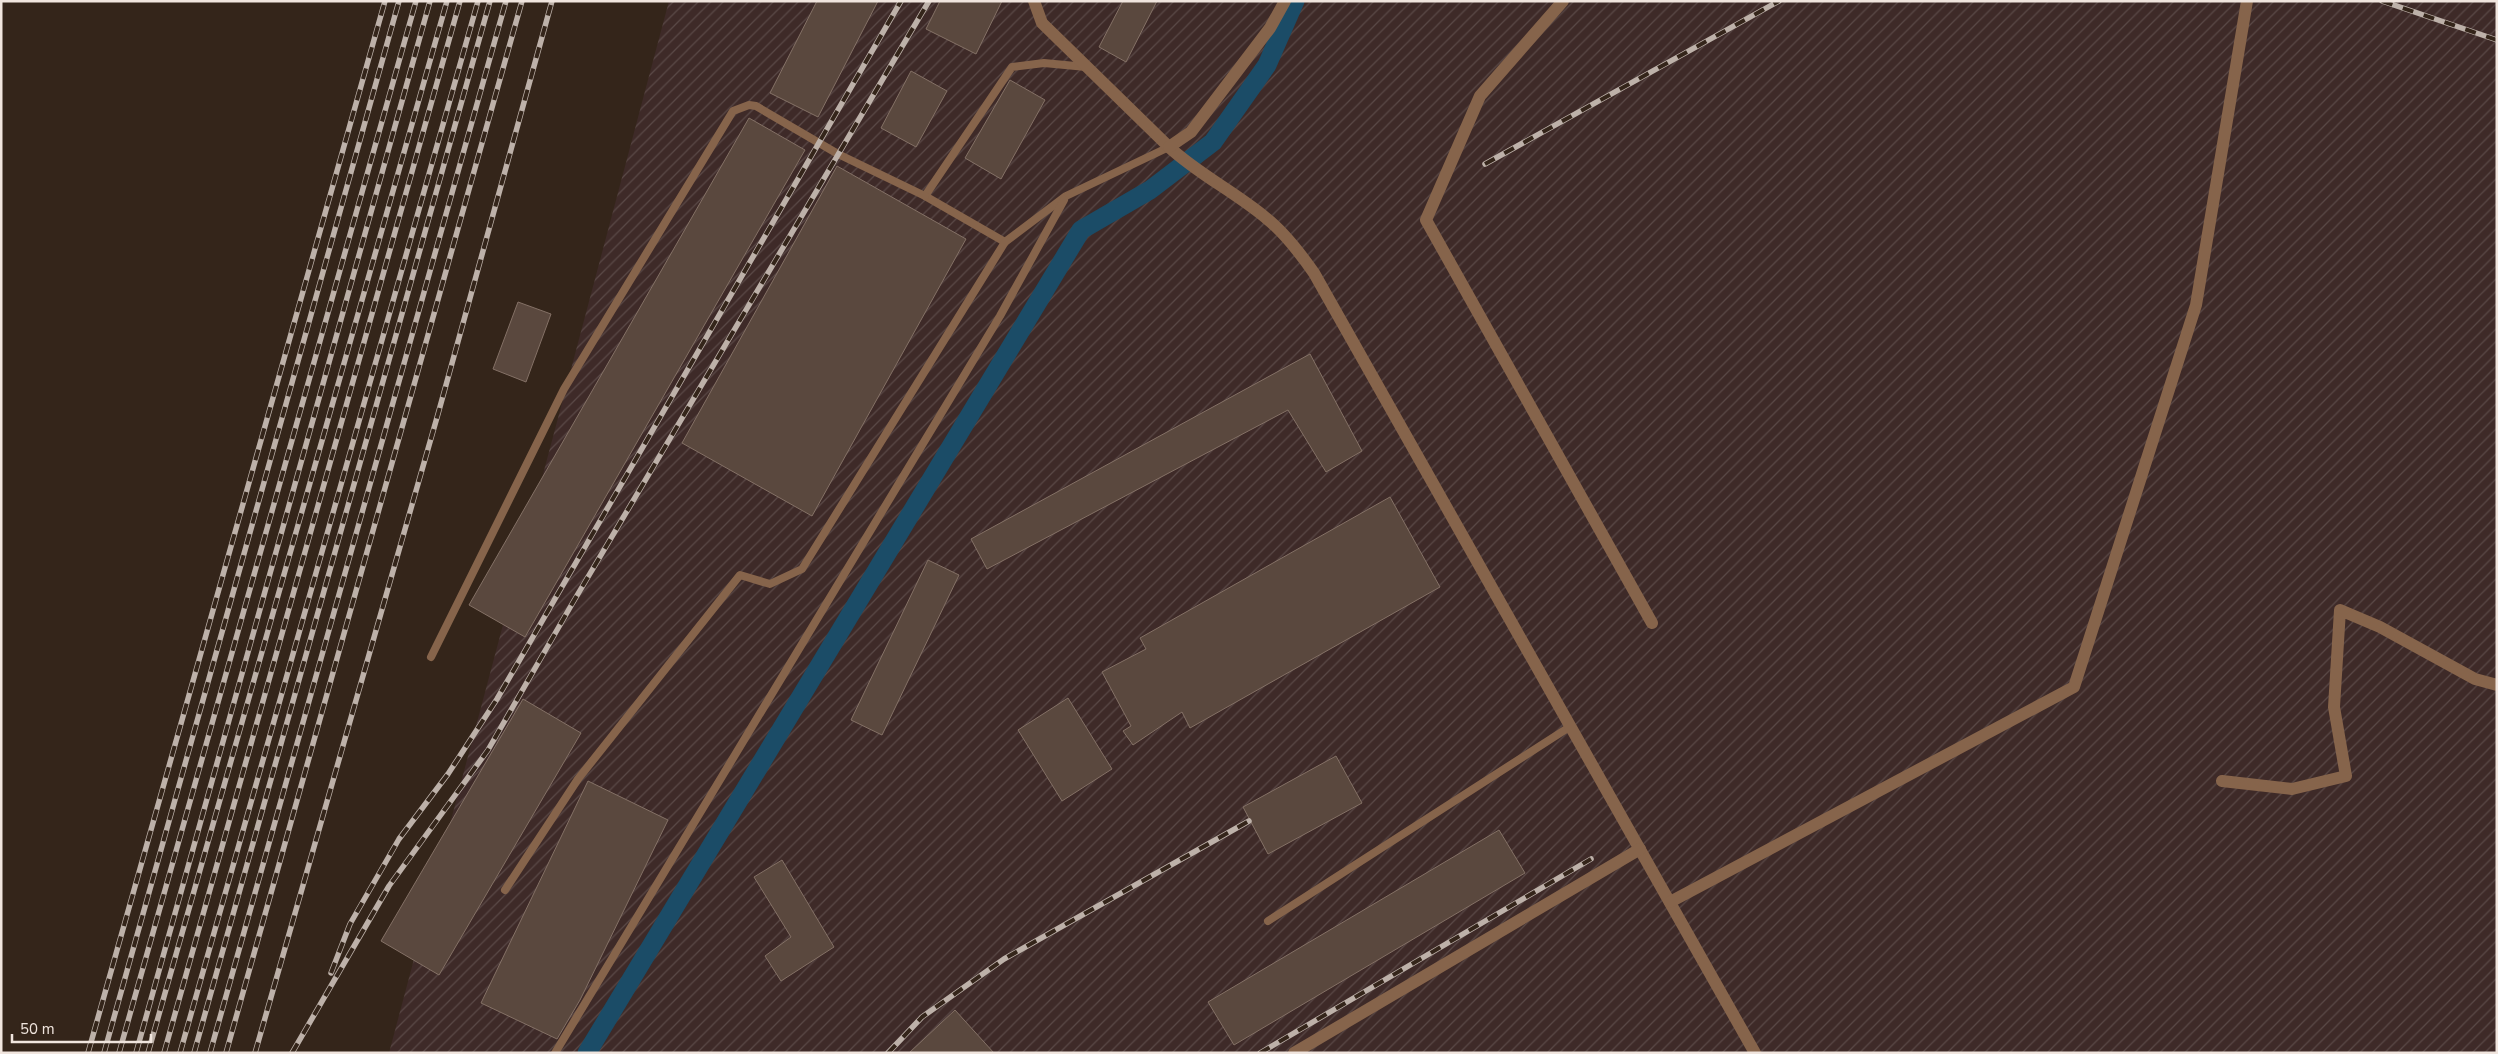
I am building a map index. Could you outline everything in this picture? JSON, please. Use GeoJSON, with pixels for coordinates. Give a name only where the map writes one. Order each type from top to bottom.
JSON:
{"type":"FeatureCollection","features":[{"type":"Feature","properties":{"kind":"street"},"geometry":{"type":"LineString","coordinates":[[1034,1],[1042,23],[1169,147],[1186,163],[1228,189],[1267,219],[1292,244],[1314,273],[1755,1053]]}},
{"type":"Feature","properties":{"kind":"street"},"geometry":{"type":"LineString","coordinates":[[1169,147],[1191,132],[1270,28],[1285,1]]}},
{"type":"Feature","properties":{"kind":"street"},"geometry":{"type":"LineString","coordinates":[[1563,1],[1480,96],[1426,220],[1652,623]]}},
{"type":"Feature","properties":{"kind":"street"},"geometry":{"type":"LineString","coordinates":[[1670,902],[2074,687],[2196,305],[2247,1]]}},
{"type":"Feature","properties":{"kind":"street"},"geometry":{"type":"LineString","coordinates":[[2222,781],[2292,789],[2346,776],[2334,707],[2340,610],[2380,628],[2475,679],[2497,685]]}},
{"type":"Feature","properties":{"kind":"street"},"geometry":{"type":"LineString","coordinates":[[1294,1053],[1640,849]]}},
{"type":"Feature","properties":{"kind":"lane"},"geometry":{"type":"LineString","coordinates":[[925,196],[1012,67],[1044,63],[1088,67]]}},
{"type":"Feature","properties":{"kind":"lane"},"geometry":{"type":"LineString","coordinates":[[431,657],[564,388],[733,111],[749,105],[756,106],[838,154],[925,196],[1005,242]]}},
{"type":"Feature","properties":{"kind":"lane"},"geometry":{"type":"LineString","coordinates":[[506,890],[578,779],[740,575],[770,584],[802,569],[1005,242],[1066,196],[1169,147]]}},
{"type":"Feature","properties":{"kind":"lane"},"geometry":{"type":"LineString","coordinates":[[555,1053],[995,325],[1066,196]]}},
{"type":"Feature","properties":{"kind":"lane"},"geometry":{"type":"LineString","coordinates":[[1268,921],[1571,726]]}},
{"type":"Feature","properties":{"kind":"shaded area"},"geometry":{"type":"Polygon","coordinates":[[[669,1],[2497,1],[2497,1053],[389,1053],[669,1]]]}},
{"type":"Feature","properties":{"kind":"building"},"geometry":{"type":"Polygon","coordinates":[[[817,1],[878,1],[818,117],[770,93],[817,1]]]}},
{"type":"Feature","properties":{"kind":"building"},"geometry":{"type":"Polygon","coordinates":[[[940,1],[1002,1],[976,54],[926,29],[940,1]]]}},
{"type":"Feature","properties":{"kind":"building"},"geometry":{"type":"Polygon","coordinates":[[[1123,1],[1157,1],[1126,62],[1099,47],[1123,1]]]}},
{"type":"Feature","properties":{"kind":"building"},"geometry":{"type":"Polygon","coordinates":[[[911,71],[947,91],[916,147],[881,128],[911,71]]]}},
{"type":"Feature","properties":{"kind":"building"},"geometry":{"type":"Polygon","coordinates":[[[1010,80],[1045,100],[1001,179],[965,158],[1010,80]]]}},
{"type":"Feature","properties":{"kind":"building"},"geometry":{"type":"Polygon","coordinates":[[[749,118],[805,150],[525,637],[469,605],[749,118]]]}},
{"type":"Feature","properties":{"kind":"building"},"geometry":{"type":"Polygon","coordinates":[[[837,166],[966,239],[812,516],[682,443],[837,166]]]}},
{"type":"Feature","properties":{"kind":"building"},"geometry":{"type":"Polygon","coordinates":[[[518,302],[551,314],[526,382],[493,369],[518,302]]]}},
{"type":"Feature","properties":{"kind":"building"},"geometry":{"type":"Polygon","coordinates":[[[1310,354],[1362,451],[1326,472],[1288,410],[987,569],[971,539],[1310,354]]]}},
{"type":"Feature","properties":{"kind":"building"},"geometry":{"type":"Polygon","coordinates":[[[1390,497],[1440,587],[1190,728],[1182,712],[1133,745],[1123,731],[1131,726],[1102,672],[1146,649],[1140,638],[1390,497]]]}},
{"type":"Feature","properties":{"kind":"building"},"geometry":{"type":"Polygon","coordinates":[[[928,560],[959,575],[882,735],[851,720],[928,560]]]}},
{"type":"Feature","properties":{"kind":"building"},"geometry":{"type":"Polygon","coordinates":[[[1068,698],[1112,769],[1062,801],[1018,730],[1068,698]]]}},
{"type":"Feature","properties":{"kind":"building"},"geometry":{"type":"Polygon","coordinates":[[[523,699],[581,733],[439,975],[381,941],[523,699]]]}},
{"type":"Feature","properties":{"kind":"building"},"geometry":{"type":"Polygon","coordinates":[[[1336,756],[1362,803],[1268,854],[1243,807],[1336,756]]]}},
{"type":"Feature","properties":{"kind":"building"},"geometry":{"type":"Polygon","coordinates":[[[588,781],[668,820],[580,1000],[557,1039],[481,1003],[588,781]]]}},
{"type":"Feature","properties":{"kind":"building"},"geometry":{"type":"Polygon","coordinates":[[[1499,830],[1525,873],[1234,1045],[1208,1002],[1499,830]]]}},
{"type":"Feature","properties":{"kind":"building"},"geometry":{"type":"Polygon","coordinates":[[[782,860],[834,947],[781,981],[765,956],[791,937],[754,877],[782,860]]]}},
{"type":"Feature","properties":{"kind":"building"},"geometry":{"type":"Polygon","coordinates":[[[955,1010],[994,1053],[909,1053],[955,1010]]]}},
{"type":"Feature","properties":{"kind":"waterway"},"geometry":{"type":"LineString","coordinates":[[587,1053],[1081,230],[1150,190],[1213,142],[1267,65],[1295,1]]}},
{"type":"Feature","properties":{"kind":"railway"},"geometry":{"type":"LineString","coordinates":[[88,1053],[385,1]]}},
{"type":"Feature","properties":{"kind":"railway"},"geometry":{"type":"LineString","coordinates":[[104,1053],[399,1]]}},
{"type":"Feature","properties":{"kind":"railway"},"geometry":{"type":"LineString","coordinates":[[119,1053],[416,1]]}},
{"type":"Feature","properties":{"kind":"railway"},"geometry":{"type":"LineString","coordinates":[[136,1053],[430,1]]}},
{"type":"Feature","properties":{"kind":"railway"},"geometry":{"type":"LineString","coordinates":[[148,1053],[447,1]]}},
{"type":"Feature","properties":{"kind":"railway"},"geometry":{"type":"LineString","coordinates":[[164,1053],[460,1]]}},
{"type":"Feature","properties":{"kind":"railway"},"geometry":{"type":"LineString","coordinates":[[180,1053],[478,1]]}},
{"type":"Feature","properties":{"kind":"railway"},"geometry":{"type":"LineString","coordinates":[[194,1053],[490,1]]}},
{"type":"Feature","properties":{"kind":"railway"},"geometry":{"type":"LineString","coordinates":[[210,1053],[506,1]]}},
{"type":"Feature","properties":{"kind":"railway"},"geometry":{"type":"LineString","coordinates":[[226,1053],[522,1]]}},
{"type":"Feature","properties":{"kind":"railway"},"geometry":{"type":"LineString","coordinates":[[255,1053],[438,414],[552,1]]}},
{"type":"Feature","properties":{"kind":"railway"},"geometry":{"type":"LineString","coordinates":[[331,973],[350,924],[399,839],[448,774],[497,699],[901,1]]}},
{"type":"Feature","properties":{"kind":"railway"},"geometry":{"type":"LineString","coordinates":[[292,1053],[389,886],[488,750],[572,604],[929,1]]}},
{"type":"Feature","properties":{"kind":"railway"},"geometry":{"type":"LineString","coordinates":[[1485,164],[1779,1]]}},
{"type":"Feature","properties":{"kind":"railway"},"geometry":{"type":"LineString","coordinates":[[2382,1],[2497,40]]}},
{"type":"Feature","properties":{"kind":"railway"},"geometry":{"type":"LineString","coordinates":[[888,1053],[922,1017],[1004,959],[1249,821]]}},
{"type":"Feature","properties":{"kind":"railway"},"geometry":{"type":"LineString","coordinates":[[1260,1053],[1591,859]]}}]}
